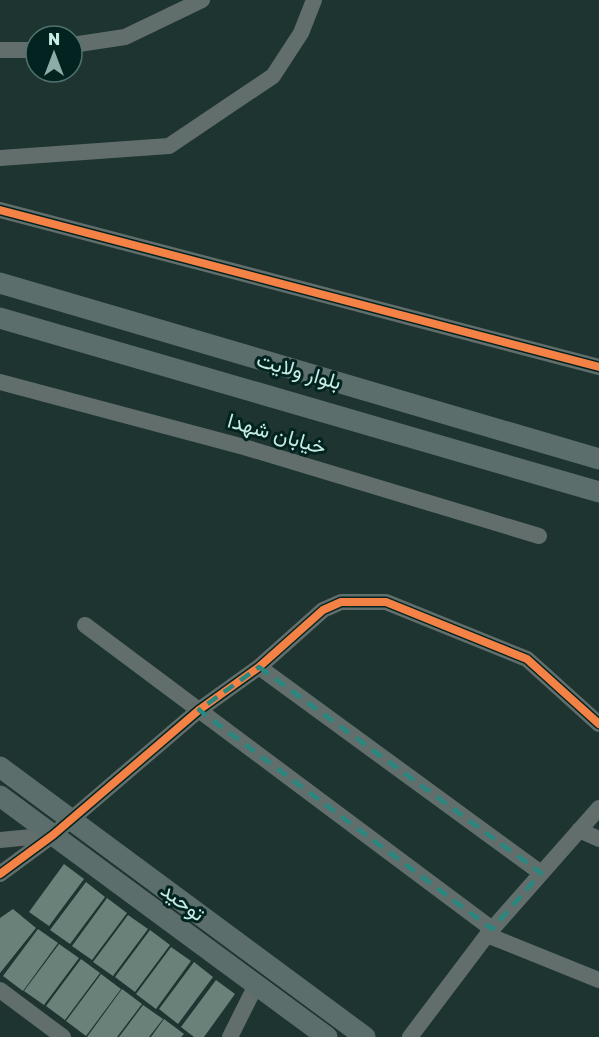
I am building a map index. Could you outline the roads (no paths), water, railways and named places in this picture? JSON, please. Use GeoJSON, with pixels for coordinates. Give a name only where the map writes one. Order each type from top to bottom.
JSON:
{"type":"FeatureCollection","features":[{"type":"Feature","properties":{"kind":"main road","name":"بلوار ولایت"},"geometry":{"type":"LineString","coordinates":[[0,283],[599,459]]}},
{"type":"Feature","properties":{"kind":"main road","name":"بلوار ولایت"},"geometry":{"type":"LineString","coordinates":[[0,318],[599,492]]}},
{"type":"Feature","properties":{"kind":"main road","name":"توحید"},"geometry":{"type":"LineString","coordinates":[[0,767],[365,1037]]}},
{"type":"Feature","properties":{"kind":"main road","name":"توحید"},"geometry":{"type":"LineString","coordinates":[[0,796],[327,1037]]}},
{"type":"Feature","properties":{"kind":"street"},"geometry":{"type":"LineString","coordinates":[[84,43],[125,37],[202,0]]}},
{"type":"Feature","properties":{"kind":"street"},"geometry":{"type":"LineString","coordinates":[[0,158],[169,146],[273,76],[301,33],[314,0]]}},
{"type":"Feature","properties":{"kind":"street"},"geometry":{"type":"LineString","coordinates":[[0,50],[24,50]]}},
{"type":"Feature","properties":{"kind":"street"},"geometry":{"type":"LineString","coordinates":[[0,210],[599,367]]}},
{"type":"Feature","properties":{"kind":"street","name":"خیابان شهدا"},"geometry":{"type":"LineString","coordinates":[[0,382],[244,447],[538,536]]}},
{"type":"Feature","properties":{"kind":"street"},"geometry":{"type":"LineString","coordinates":[[0,874],[53,835],[199,710],[259,667],[323,610],[341,602],[386,602],[527,659],[599,724]]}},
{"type":"Feature","properties":{"kind":"street"},"geometry":{"type":"LineString","coordinates":[[85,625],[489,932],[599,980]]}},
{"type":"Feature","properties":{"kind":"street"},"geometry":{"type":"LineString","coordinates":[[259,667],[541,873]]}},
{"type":"Feature","properties":{"kind":"street"},"geometry":{"type":"LineString","coordinates":[[410,1037],[489,932],[599,808]]}},
{"type":"Feature","properties":{"kind":"street"},"geometry":{"type":"LineString","coordinates":[[579,830],[599,839]]}},
{"type":"Feature","properties":{"kind":"street"},"geometry":{"type":"LineString","coordinates":[[0,840],[53,835]]}},
{"type":"Feature","properties":{"kind":"street"},"geometry":{"type":"LineString","coordinates":[[230,1037],[256,985]]}},
{"type":"Feature","properties":{"kind":"street"},"geometry":{"type":"LineString","coordinates":[[0,990],[62,1037]]}}]}
